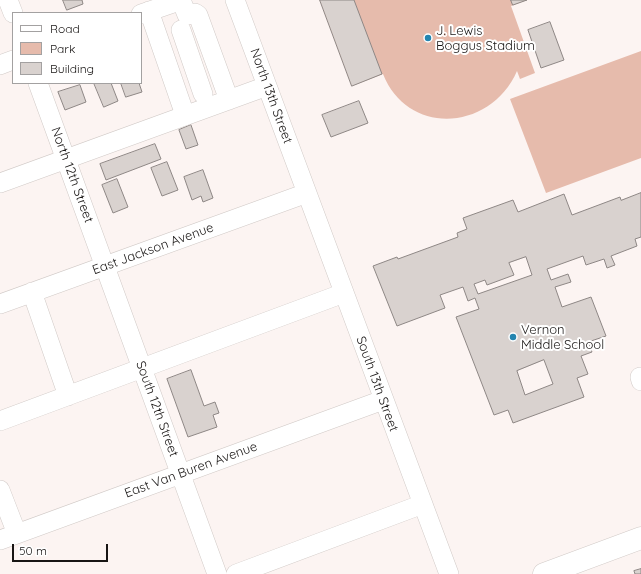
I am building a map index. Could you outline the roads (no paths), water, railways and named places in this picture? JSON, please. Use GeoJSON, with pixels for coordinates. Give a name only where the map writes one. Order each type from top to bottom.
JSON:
{"type":"FeatureCollection","features":[{"type":"Feature","properties":{"kind":"main road"},"geometry":{"type":"LineString","coordinates":[[544,574],[641,538]]}},
{"type":"Feature","properties":{"kind":"street"},"geometry":{"type":"LineString","coordinates":[[8,0],[13,12]]}},
{"type":"Feature","properties":{"kind":"street"},"geometry":{"type":"LineString","coordinates":[[183,109],[159,38],[145,13],[182,0],[187,15],[195,12],[198,15],[227,93]]}},
{"type":"Feature","properties":{"kind":"street","name":"North 13th Street"},"geometry":{"type":"LineString","coordinates":[[235,0],[307,193]]}},
{"type":"Feature","properties":{"kind":"street"},"geometry":{"type":"LineString","coordinates":[[159,38],[201,23]]}},
{"type":"Feature","properties":{"kind":"street"},"geometry":{"type":"LineString","coordinates":[[180,30],[203,94]]}},
{"type":"Feature","properties":{"kind":"street"},"geometry":{"type":"LineString","coordinates":[[0,64],[12,60]]}},
{"type":"Feature","properties":{"kind":"street","name":"North 12th Street"},"geometry":{"type":"LineString","coordinates":[[38,84],[106,266]]}},
{"type":"Feature","properties":{"kind":"street"},"geometry":{"type":"LineString","coordinates":[[183,109],[203,94],[227,93],[267,86]]}},
{"type":"Feature","properties":{"kind":"street"},"geometry":{"type":"LineString","coordinates":[[0,182],[66,158],[183,109],[227,93]]}},
{"type":"Feature","properties":{"kind":"street","name":"East Jackson Avenue"},"geometry":{"type":"LineString","coordinates":[[0,304],[307,193]]}},
{"type":"Feature","properties":{"kind":"street","name":"South 13th Street"},"geometry":{"type":"LineString","coordinates":[[307,193],[449,574]]}},
{"type":"Feature","properties":{"kind":"street","name":"South 12th Street"},"geometry":{"type":"LineString","coordinates":[[106,266],[217,574]]}},
{"type":"Feature","properties":{"kind":"street"},"geometry":{"type":"LineString","coordinates":[[32,292],[68,396]]}},
{"type":"Feature","properties":{"kind":"street"},"geometry":{"type":"LineString","coordinates":[[0,421],[344,293]]}},
{"type":"Feature","properties":{"kind":"street","name":"East Van Buren Avenue"},"geometry":{"type":"LineString","coordinates":[[8,537],[383,400]]}},
{"type":"Feature","properties":{"kind":"street"},"geometry":{"type":"LineString","coordinates":[[0,490],[8,537]]}},
{"type":"Feature","properties":{"kind":"street"},"geometry":{"type":"LineString","coordinates":[[236,574],[422,504]]}},
{"type":"Feature","properties":{"kind":"place","name":"J. Lewis Boggus Stadium"},"geometry":{"type":"Point","coordinates":[428,38]}},
{"type":"Feature","properties":{"kind":"place","name":"Vernon Middle School"},"geometry":{"type":"Point","coordinates":[513,337]}}]}
